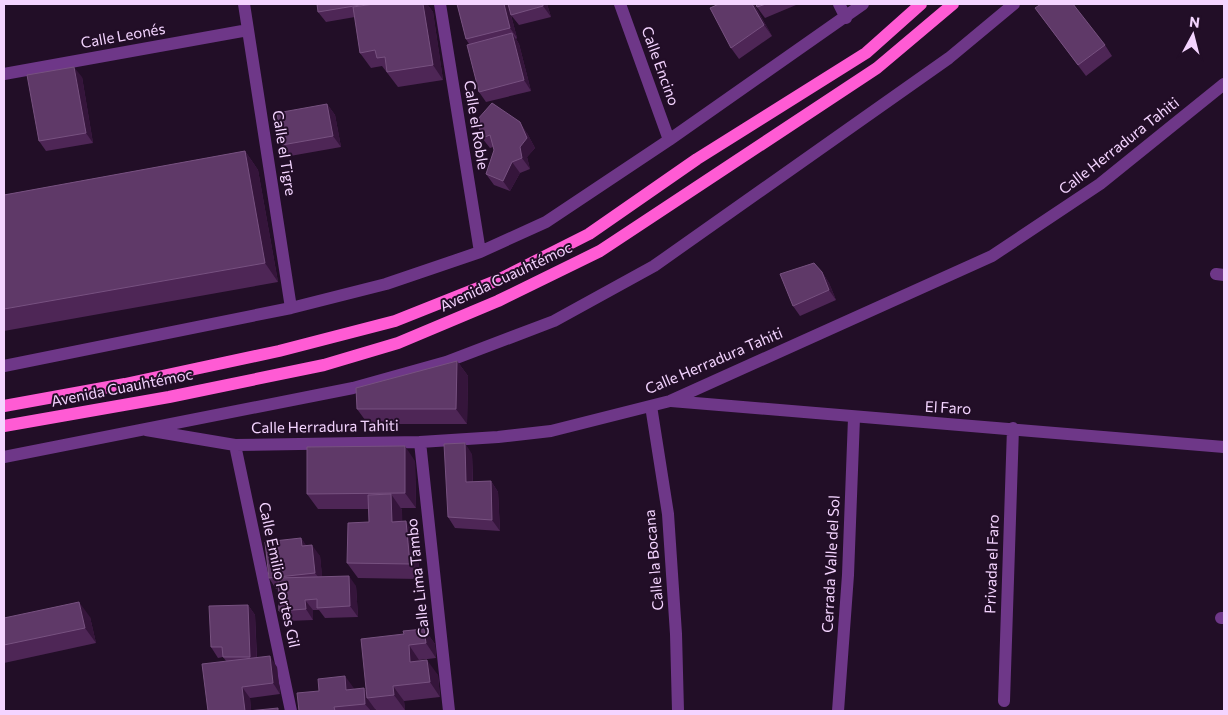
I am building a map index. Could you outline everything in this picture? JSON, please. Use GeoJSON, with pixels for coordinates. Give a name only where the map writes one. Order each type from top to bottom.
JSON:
{"type":"FeatureCollection","features":[{"type":"Feature","properties":{"kind":"main road","name":"Avenida Cuauhtémoc"},"geometry":{"type":"LineString","coordinates":[[4,406],[125,384],[279,351],[395,320],[498,280],[589,234],[697,159],[866,53],[921,4]]}},
{"type":"Feature","properties":{"kind":"main road","name":"Avenida Cuauhtémoc"},"geometry":{"type":"LineString","coordinates":[[4,426],[324,365],[398,343],[498,301],[600,251],[877,68],[953,4]]}},
{"type":"Feature","properties":{"kind":"street","name":"Calle el Tigre"},"geometry":{"type":"LineString","coordinates":[[244,4],[291,308]]}},
{"type":"Feature","properties":{"kind":"street","name":"Calle el Roble"},"geometry":{"type":"LineString","coordinates":[[440,4],[480,252]]}},
{"type":"Feature","properties":{"kind":"street","name":"Calle Encino"},"geometry":{"type":"LineString","coordinates":[[620,4],[669,140]]}},
{"type":"Feature","properties":{"kind":"street"},"geometry":{"type":"LineString","coordinates":[[839,4],[846,18]]}},
{"type":"Feature","properties":{"kind":"street"},"geometry":{"type":"LineString","coordinates":[[4,366],[291,308],[386,284],[480,252],[546,222],[669,140],[846,18],[863,4]]}},
{"type":"Feature","properties":{"kind":"street"},"geometry":{"type":"LineString","coordinates":[[4,457],[362,386],[446,362],[554,321],[654,266],[948,58],[1014,4]]}},
{"type":"Feature","properties":{"kind":"street","name":"Calle Leonés"},"geometry":{"type":"LineString","coordinates":[[4,74],[248,30]]}},
{"type":"Feature","properties":{"kind":"street","name":"Calle Herradura Tahiti"},"geometry":{"type":"LineString","coordinates":[[146,430],[235,445],[420,442],[498,438],[551,431],[670,400],[992,256],[1100,184],[1224,84]]}},
{"type":"Feature","properties":{"kind":"street","name":"El Faro"},"geometry":{"type":"LineString","coordinates":[[670,400],[854,418],[1013,428],[1224,447]]}},
{"type":"Feature","properties":{"kind":"street","name":"Calle la Bocana"},"geometry":{"type":"LineString","coordinates":[[651,406],[668,514],[676,634],[678,711]]}},
{"type":"Feature","properties":{"kind":"street","name":"Cerrada Valle del Sol"},"geometry":{"type":"LineString","coordinates":[[838,711],[848,576],[854,418]]}},
{"type":"Feature","properties":{"kind":"street","name":"Privada el Faro"},"geometry":{"type":"LineString","coordinates":[[1004,701],[1013,428]]}},
{"type":"Feature","properties":{"kind":"street","name":"Calle Lima Tambo"},"geometry":{"type":"LineString","coordinates":[[420,442],[449,711]]}},
{"type":"Feature","properties":{"kind":"street","name":"Calle Emilio Portes Gil"},"geometry":{"type":"LineString","coordinates":[[235,445],[291,711]]}},
{"type":"Feature","properties":{"kind":"building"},"geometry":{"type":"Polygon","coordinates":[[[317,4],[366,4],[318,12],[317,4]]]}},
{"type":"Feature","properties":{"kind":"building"},"geometry":{"type":"Polygon","coordinates":[[[374,4],[423,4],[433,65],[387,72],[385,57],[377,58],[375,50],[360,53],[353,7],[374,4]]]}},
{"type":"Feature","properties":{"kind":"building"},"geometry":{"type":"Polygon","coordinates":[[[457,4],[504,4],[510,28],[466,39],[457,4]]]}},
{"type":"Feature","properties":{"kind":"building"},"geometry":{"type":"Polygon","coordinates":[[[508,4],[543,4],[543,6],[511,15],[508,4]]]}},
{"type":"Feature","properties":{"kind":"building"},"geometry":{"type":"Polygon","coordinates":[[[719,4],[752,4],[764,25],[731,48],[710,8],[719,4]]]}},
{"type":"Feature","properties":{"kind":"building"},"geometry":{"type":"Polygon","coordinates":[[[1041,4],[1073,4],[1105,45],[1078,65],[1035,8],[1041,4]]]}},
{"type":"Feature","properties":{"kind":"building"},"geometry":{"type":"Polygon","coordinates":[[[512,33],[524,80],[479,92],[467,45],[512,33]]]}},
{"type":"Feature","properties":{"kind":"building"},"geometry":{"type":"Polygon","coordinates":[[[74,67],[86,133],[39,141],[27,75],[74,67]]]}},
{"type":"Feature","properties":{"kind":"building"},"geometry":{"type":"Polygon","coordinates":[[[492,103],[520,122],[527,138],[520,147],[522,158],[512,162],[503,181],[486,174],[494,150],[490,135],[482,138],[477,120],[492,103]]]}},
{"type":"Feature","properties":{"kind":"building"},"geometry":{"type":"Polygon","coordinates":[[[327,104],[333,136],[282,145],[277,113],[327,104]]]}},
{"type":"Feature","properties":{"kind":"building"},"geometry":{"type":"Polygon","coordinates":[[[245,151],[265,263],[4,309],[4,195],[245,151]]]}},
{"type":"Feature","properties":{"kind":"building"},"geometry":{"type":"Polygon","coordinates":[[[814,263],[822,272],[829,290],[793,306],[780,274],[814,263]]]}},
{"type":"Feature","properties":{"kind":"building"},"geometry":{"type":"Polygon","coordinates":[[[457,361],[456,409],[357,409],[356,388],[457,361]]]}},
{"type":"Feature","properties":{"kind":"building"},"geometry":{"type":"Polygon","coordinates":[[[465,443],[466,482],[491,481],[492,520],[448,517],[444,444],[465,443]]]}},
{"type":"Feature","properties":{"kind":"building"},"geometry":{"type":"Polygon","coordinates":[[[405,446],[405,493],[307,494],[307,447],[405,446]]]}},
{"type":"Feature","properties":{"kind":"building"},"geometry":{"type":"Polygon","coordinates":[[[391,494],[392,522],[406,521],[410,564],[347,563],[348,523],[369,522],[368,495],[391,494]]]}},
{"type":"Feature","properties":{"kind":"building"},"geometry":{"type":"Polygon","coordinates":[[[301,538],[302,546],[312,545],[315,573],[269,578],[265,542],[301,538]]]}},
{"type":"Feature","properties":{"kind":"building"},"geometry":{"type":"Polygon","coordinates":[[[349,576],[350,606],[317,608],[317,599],[305,600],[306,609],[279,611],[278,578],[349,576]]]}},
{"type":"Feature","properties":{"kind":"building"},"geometry":{"type":"Polygon","coordinates":[[[79,602],[85,628],[4,645],[4,618],[79,602]]]}},
{"type":"Feature","properties":{"kind":"building"},"geometry":{"type":"Polygon","coordinates":[[[248,605],[250,657],[223,657],[222,647],[211,647],[209,606],[248,605]]]}},
{"type":"Feature","properties":{"kind":"building"},"geometry":{"type":"Polygon","coordinates":[[[424,629],[426,643],[409,645],[410,662],[427,660],[430,682],[393,686],[394,695],[367,698],[361,639],[404,634],[403,631],[424,629]]]}},
{"type":"Feature","properties":{"kind":"building"},"geometry":{"type":"Polygon","coordinates":[[[270,656],[273,683],[242,687],[245,711],[208,711],[202,664],[270,656]]]}},
{"type":"Feature","properties":{"kind":"building"},"geometry":{"type":"Polygon","coordinates":[[[345,676],[346,690],[364,688],[365,704],[334,707],[335,711],[299,711],[297,693],[319,691],[318,679],[345,676]]]}},
{"type":"Feature","properties":{"kind":"building"},"geometry":{"type":"Polygon","coordinates":[[[278,708],[278,711],[248,711],[278,708]]]}}]}
